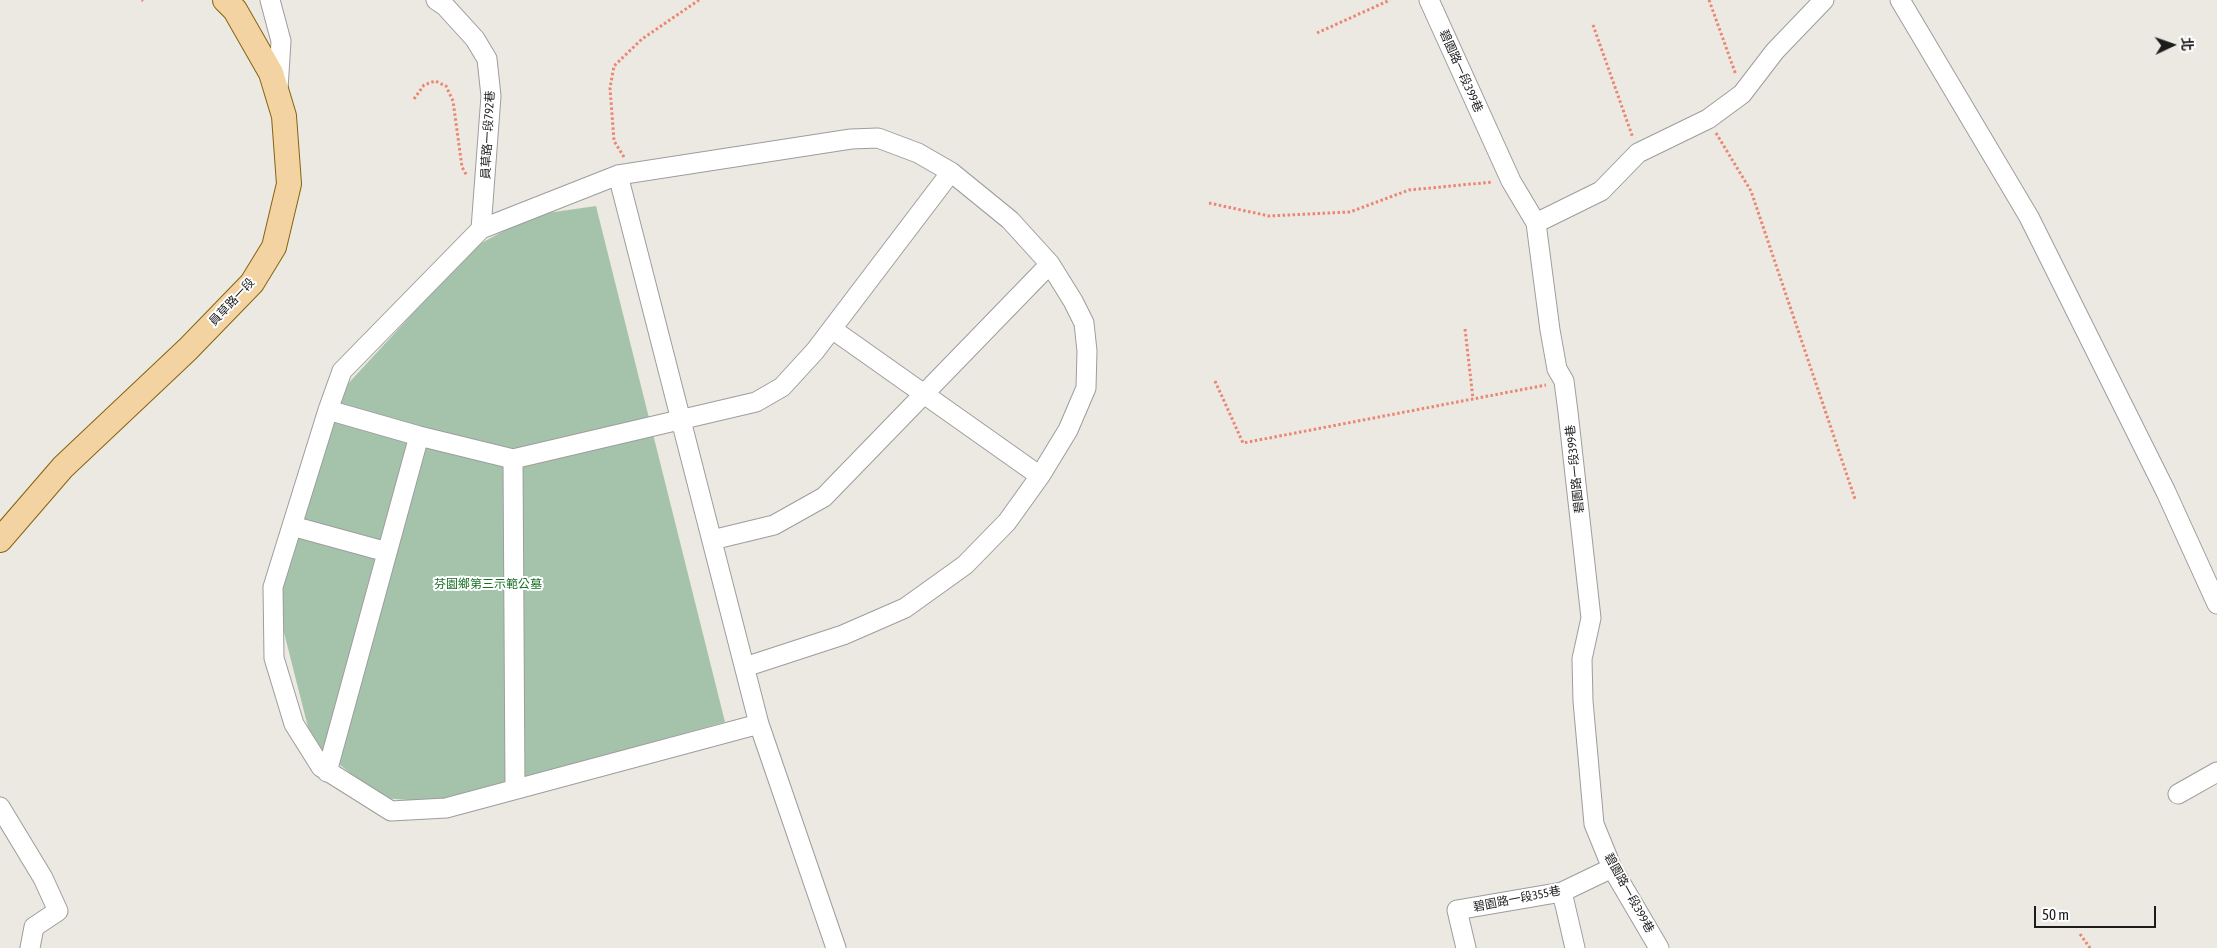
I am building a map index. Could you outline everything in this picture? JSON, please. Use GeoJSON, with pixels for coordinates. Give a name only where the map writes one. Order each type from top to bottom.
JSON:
{"type":"FeatureCollection","features":[{"type":"Feature","properties":{"kind":"main road","name":"員草路一段"},"geometry":{"type":"LineString","coordinates":[[0,540],[63,467],[188,349],[252,283],[274,247],[289,184],[284,116],[266,65],[235,10],[225,0]]}},
{"type":"Feature","properties":{"kind":"street"},"geometry":{"type":"LineString","coordinates":[[270,0],[281,42],[277,95]]}},
{"type":"Feature","properties":{"kind":"street","name":"碧園路一段399巷"},"geometry":{"type":"LineString","coordinates":[[1429,0],[1511,181],[1536,223],[1550,330],[1557,369],[1564,381],[1591,618],[1582,659],[1583,701],[1594,824],[1612,868],[1660,948]]}},
{"type":"Feature","properties":{"kind":"street"},"geometry":{"type":"LineString","coordinates":[[1536,223],[1601,191],[1638,153],[1708,119],[1742,94],[1775,51],[1824,0]]}},
{"type":"Feature","properties":{"kind":"street"},"geometry":{"type":"LineString","coordinates":[[1900,0],[2029,217],[2166,492],[2217,604]]}},
{"type":"Feature","properties":{"kind":"street","name":"員草路一段792巷"},"geometry":{"type":"LineString","coordinates":[[442,2],[475,39],[487,60],[491,96],[481,229]]}},
{"type":"Feature","properties":{"kind":"street"},"geometry":{"type":"LineString","coordinates":[[744,667],[843,634],[906,608],[965,565],[1006,522],[1040,476],[1068,430],[1086,388],[1087,351],[1084,322],[1073,300],[1050,264],[1010,220],[951,172],[918,153],[878,138],[851,139],[623,174],[481,229],[342,371],[273,587],[274,658],[294,724],[320,767],[391,811],[446,808],[759,724]]}},
{"type":"Feature","properties":{"kind":"street"},"geometry":{"type":"LineString","coordinates":[[328,410],[419,436],[513,459],[682,421],[756,402],[770,396],[782,387],[815,351],[951,172]]}},
{"type":"Feature","properties":{"kind":"street"},"geometry":{"type":"LineString","coordinates":[[623,174],[682,421],[759,724],[836,948]]}},
{"type":"Feature","properties":{"kind":"street"},"geometry":{"type":"LineString","coordinates":[[712,540],[774,525],[824,497],[1050,264]]}},
{"type":"Feature","properties":{"kind":"street"},"geometry":{"type":"LineString","coordinates":[[832,330],[1040,476]]}},
{"type":"Feature","properties":{"kind":"street"},"geometry":{"type":"LineString","coordinates":[[327,772],[419,436]]}},
{"type":"Feature","properties":{"kind":"street"},"geometry":{"type":"LineString","coordinates":[[513,459],[515,789]]}},
{"type":"Feature","properties":{"kind":"street"},"geometry":{"type":"LineString","coordinates":[[292,526],[387,552]]}},
{"type":"Feature","properties":{"kind":"street"},"geometry":{"type":"LineString","coordinates":[[2178,794],[2217,772]]}},
{"type":"Feature","properties":{"kind":"street"},"geometry":{"type":"LineString","coordinates":[[0,807],[43,878],[58,911],[34,927],[30,948]]}},
{"type":"Feature","properties":{"kind":"street","name":"碧園路一段355巷"},"geometry":{"type":"LineString","coordinates":[[1466,948],[1458,910],[1562,892],[1612,868]]}},
{"type":"Feature","properties":{"kind":"street"},"geometry":{"type":"LineString","coordinates":[[1562,892],[1575,948]]}},
{"type":"Feature","properties":{"kind":"path"},"geometry":{"type":"LineString","coordinates":[[623,174],[624,158],[614,141],[610,88],[614,66],[642,39],[699,0]]}},
{"type":"Feature","properties":{"kind":"path"},"geometry":{"type":"LineString","coordinates":[[1317,33],[1390,0]]}},
{"type":"Feature","properties":{"kind":"path"},"geometry":{"type":"LineString","coordinates":[[1709,0],[1742,94]]}},
{"type":"Feature","properties":{"kind":"path"},"geometry":{"type":"LineString","coordinates":[[1593,25],[1638,153]]}},
{"type":"Feature","properties":{"kind":"path"},"geometry":{"type":"LineString","coordinates":[[414,99],[424,85],[435,81],[446,86],[453,101],[462,167],[483,204]]}},
{"type":"Feature","properties":{"kind":"path"},"geometry":{"type":"LineString","coordinates":[[1708,119],[1750,191],[1855,499]]}},
{"type":"Feature","properties":{"kind":"path"},"geometry":{"type":"LineString","coordinates":[[1209,203],[1269,216],[1350,212],[1409,190],[1511,181]]}},
{"type":"Feature","properties":{"kind":"path"},"geometry":{"type":"LineString","coordinates":[[1465,329],[1473,399]]}},
{"type":"Feature","properties":{"kind":"path"},"geometry":{"type":"LineString","coordinates":[[1215,381],[1243,443],[1564,381]]}},
{"type":"Feature","properties":{"kind":"path"},"geometry":{"type":"LineString","coordinates":[[2080,934],[2090,948]]}},
{"type":"Feature","properties":{"kind":"green space","name":"芬園鄉第三示範公墓"},"geometry":{"type":"Polygon","coordinates":[[[596,206],[725,722],[435,802],[382,798],[312,743],[277,605],[345,387],[474,247],[533,215],[596,206]]]}}]}
